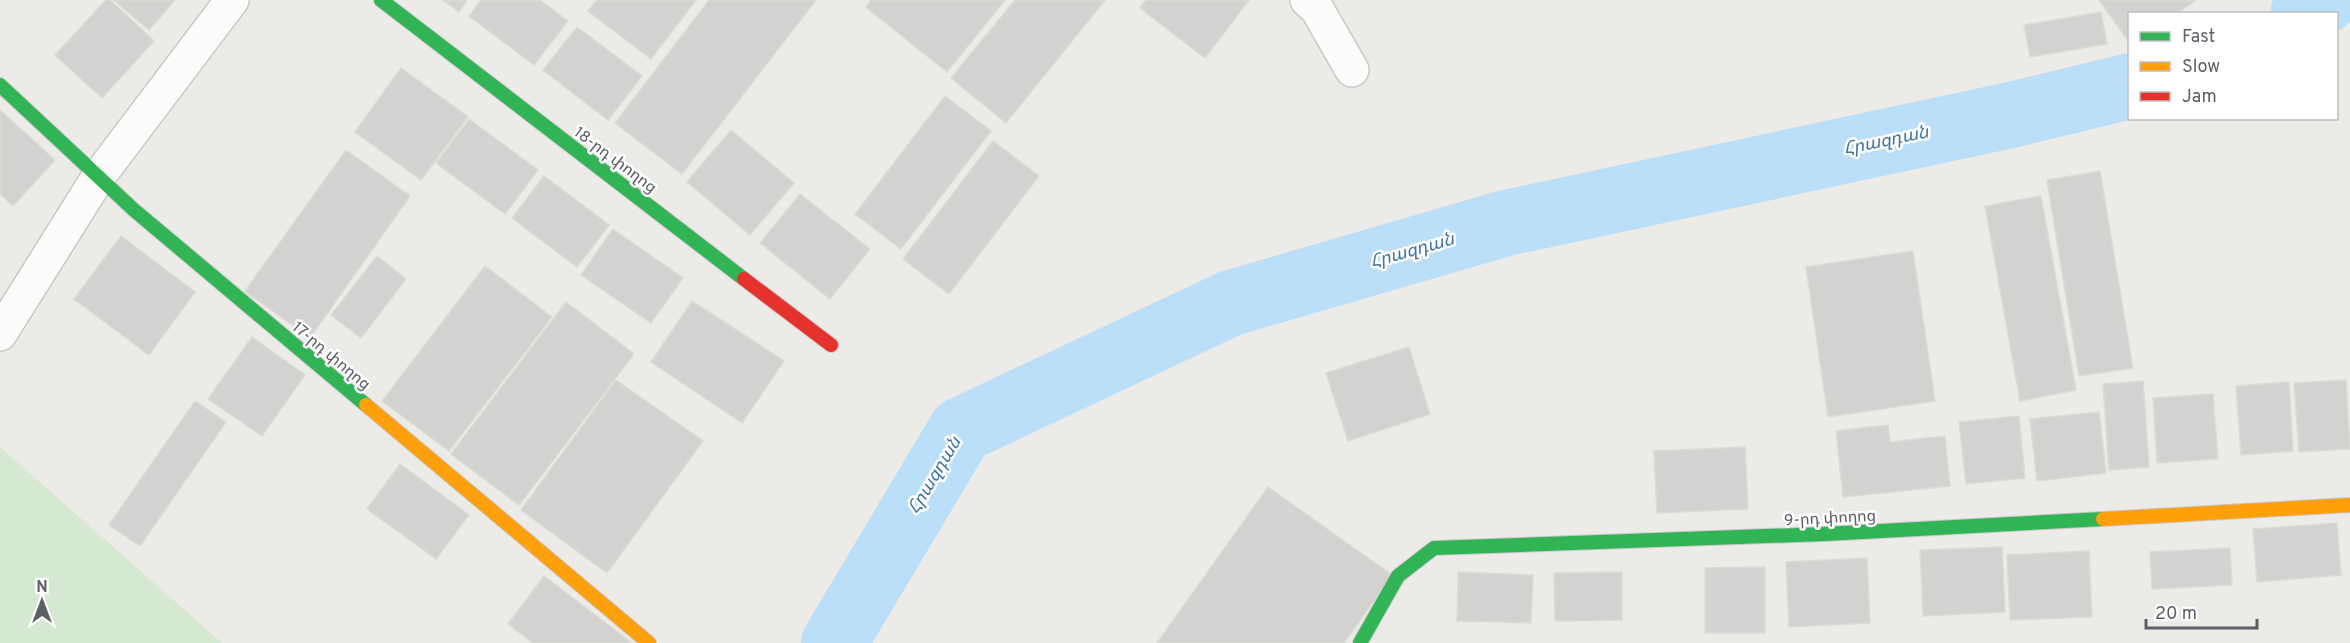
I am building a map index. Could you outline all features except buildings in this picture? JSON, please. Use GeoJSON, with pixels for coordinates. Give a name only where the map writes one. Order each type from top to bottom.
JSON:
{"type":"FeatureCollection","features":[{"type":"Feature","properties":{"kind":"street"},"geometry":{"type":"LineString","coordinates":[[0,334],[99,176],[232,0]]}},
{"type":"Feature","properties":{"kind":"street","name":"18-րդ փողոց"},"geometry":{"type":"LineString","coordinates":[[381,0],[831,345]]}},
{"type":"Feature","properties":{"kind":"street"},"geometry":{"type":"LineString","coordinates":[[1307,0],[1317,9],[1352,70]]}},
{"type":"Feature","properties":{"kind":"street","name":"17-րդ փողոց"},"geometry":{"type":"LineString","coordinates":[[0,85],[134,210],[649,643]]}},
{"type":"Feature","properties":{"kind":"street","name":"9-րդ փողոց"},"geometry":{"type":"LineString","coordinates":[[1360,643],[1398,576],[1434,548],[1824,534],[2350,505]]}},
{"type":"Feature","properties":{"kind":"green space"},"geometry":{"type":"Polygon","coordinates":[[[0,447],[222,643],[0,643],[0,447]]]}},
{"type":"Feature","properties":{"kind":"waterway","name":"Հրազդան"},"geometry":{"type":"LineString","coordinates":[[2306,12],[2325,0]]}},
{"type":"Feature","properties":{"kind":"waterway","name":"Հրազդան"},"geometry":{"type":"LineString","coordinates":[[834,643],[961,430],[1231,303],[1506,223],[2011,115],[2128,86]]}},
{"type":"Feature","properties":{"kind":"traffic: fast"},"geometry":{"type":"LineString","coordinates":[[381,0],[744,279]]}},
{"type":"Feature","properties":{"kind":"traffic: fast"},"geometry":{"type":"LineString","coordinates":[[0,85],[134,210],[366,405]]}},
{"type":"Feature","properties":{"kind":"traffic: fast"},"geometry":{"type":"LineString","coordinates":[[1360,643],[1398,576],[1434,548],[1825,534],[2103,519]]}},
{"type":"Feature","properties":{"kind":"traffic: slow"},"geometry":{"type":"LineString","coordinates":[[366,405],[649,643]]}},
{"type":"Feature","properties":{"kind":"traffic: slow"},"geometry":{"type":"LineString","coordinates":[[2103,519],[2350,505]]}},
{"type":"Feature","properties":{"kind":"traffic: jam"},"geometry":{"type":"LineString","coordinates":[[744,279],[831,345]]}}]}
